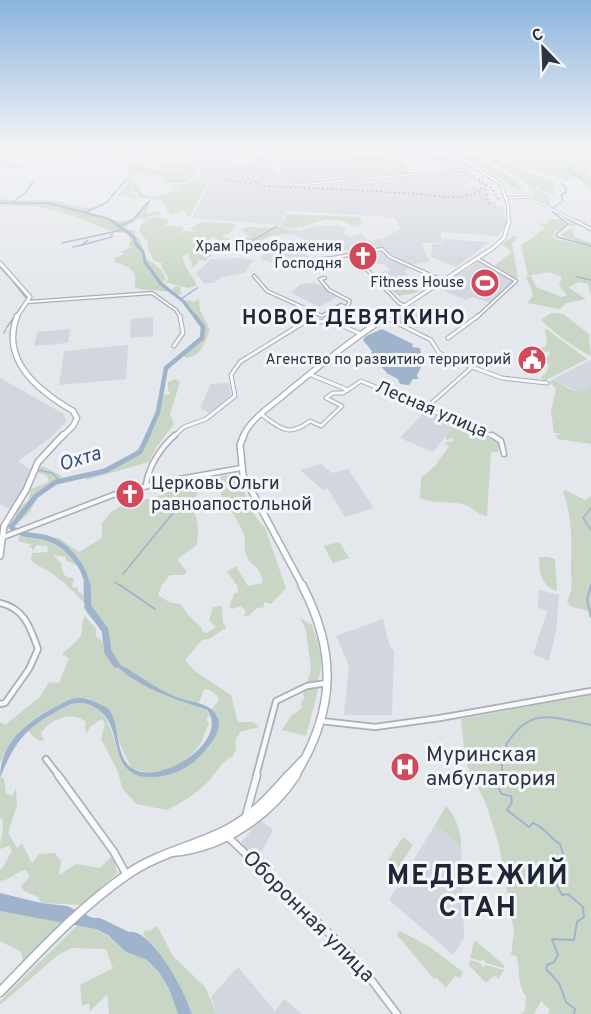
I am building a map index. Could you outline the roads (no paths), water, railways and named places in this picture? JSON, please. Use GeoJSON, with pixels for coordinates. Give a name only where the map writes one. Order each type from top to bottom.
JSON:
{"type":"FeatureCollection","features":[{"type":"Feature","properties":{"kind":"main road"},"geometry":{"type":"LineString","coordinates":[[0,992],[53,940],[126,875],[172,852],[181,852],[237,827],[280,796],[296,775],[320,721],[328,683],[325,643],[304,592],[241,468],[239,455],[242,437],[247,427],[261,414],[335,351],[480,261],[483,255],[504,238],[510,224],[504,194]]}},
{"type":"Feature","properties":{"kind":"main road"},"geometry":{"type":"LineString","coordinates":[[0,263],[28,294],[28,302],[6,334]]}},
{"type":"Feature","properties":{"kind":"main road"},"geometry":{"type":"LineString","coordinates":[[0,556],[3,534],[41,458],[77,420],[73,411],[29,385]]}},
{"type":"Feature","properties":{"kind":"main road"},"geometry":{"type":"LineString","coordinates":[[211,839],[227,836],[276,792],[305,757]]}},
{"type":"Feature","properties":{"kind":"street"},"geometry":{"type":"LineString","coordinates":[[506,198],[528,197],[590,227]]}},
{"type":"Feature","properties":{"kind":"street"},"geometry":{"type":"LineString","coordinates":[[284,262],[353,255],[382,249],[390,257],[444,282]]}},
{"type":"Feature","properties":{"kind":"street"},"geometry":{"type":"LineString","coordinates":[[353,255],[399,303],[406,306]]}},
{"type":"Feature","properties":{"kind":"street"},"geometry":{"type":"LineString","coordinates":[[448,338],[488,309],[489,304],[516,281],[480,261]]}},
{"type":"Feature","properties":{"kind":"street"},"geometry":{"type":"LineString","coordinates":[[254,276],[267,291],[322,316],[341,305],[380,322]]}},
{"type":"Feature","properties":{"kind":"street"},"geometry":{"type":"LineString","coordinates":[[325,278],[320,279],[329,290],[350,301],[347,307]]}},
{"type":"Feature","properties":{"kind":"street"},"geometry":{"type":"LineString","coordinates":[[28,302],[152,293],[176,310],[182,319],[183,333],[174,346]]}},
{"type":"Feature","properties":{"kind":"street"},"geometry":{"type":"LineString","coordinates":[[387,318],[431,340],[439,353],[472,368],[502,378],[547,383]]}},
{"type":"Feature","properties":{"kind":"street"},"geometry":{"type":"LineString","coordinates":[[146,485],[147,474],[167,442],[184,427],[206,419],[235,396],[231,375],[238,364],[303,323],[331,321],[362,334]]}},
{"type":"Feature","properties":{"kind":"street"},"geometry":{"type":"LineString","coordinates":[[427,407],[472,368]]}},
{"type":"Feature","properties":{"kind":"street"},"geometry":{"type":"LineString","coordinates":[[309,374],[348,390]]}},
{"type":"Feature","properties":{"kind":"street","name":"Лесная улица"},"geometry":{"type":"LineString","coordinates":[[261,414],[288,431],[298,430],[310,421],[321,426],[342,406],[326,398],[333,393],[341,394],[361,381],[498,439],[504,454]]}},
{"type":"Feature","properties":{"kind":"street"},"geometry":{"type":"LineString","coordinates":[[3,534],[28,529],[105,497],[146,485],[241,468]]}},
{"type":"Feature","properties":{"kind":"street"},"geometry":{"type":"LineString","coordinates":[[0,603],[15,607],[25,614],[38,649],[23,677],[5,703],[0,704]]}},
{"type":"Feature","properties":{"kind":"street"},"geometry":{"type":"LineString","coordinates":[[247,816],[246,811],[276,701],[307,686],[328,683]]}},
{"type":"Feature","properties":{"kind":"street"},"geometry":{"type":"LineString","coordinates":[[320,721],[375,727],[440,718],[591,691]]}},
{"type":"Feature","properties":{"kind":"street"},"geometry":{"type":"LineString","coordinates":[[46,759],[114,852],[126,875]]}},
{"type":"Feature","properties":{"kind":"street"},"geometry":{"type":"LineString","coordinates":[[211,839],[234,844],[237,827]]}},
{"type":"Feature","properties":{"kind":"street","name":"Оборонная улица"},"geometry":{"type":"LineString","coordinates":[[227,836],[354,957],[398,1014]]}},
{"type":"Feature","properties":{"kind":"water"},"geometry":{"type":"Polygon","coordinates":[[[382,329],[413,344],[412,347],[420,348],[423,363],[417,375],[418,379],[413,379],[409,385],[400,384],[398,379],[388,374],[371,356],[372,351],[363,340],[366,336],[382,329]]]}},
{"type":"Feature","properties":{"kind":"water"},"geometry":{"type":"Polygon","coordinates":[[[111,660],[170,694],[213,710],[218,719],[218,730],[213,741],[202,754],[185,768],[171,774],[156,777],[136,775],[127,769],[121,760],[111,726],[105,716],[90,705],[76,703],[44,719],[27,732],[9,757],[0,778],[4,755],[16,736],[33,720],[75,698],[90,700],[108,708],[115,722],[122,756],[132,768],[144,772],[158,771],[189,758],[201,747],[209,735],[212,722],[207,710],[143,685],[131,678],[111,660]]]}},
{"type":"Feature","properties":{"kind":"water"},"geometry":{"type":"Polygon","coordinates":[[[0,893],[41,903],[67,906],[148,940],[167,964],[192,1014],[178,1014],[169,989],[159,972],[147,960],[126,952],[108,935],[96,929],[0,911],[0,893]]]}},
{"type":"Feature","properties":{"kind":"waterway"},"geometry":{"type":"LineString","coordinates":[[12,203],[23,194]]}},
{"type":"Feature","properties":{"kind":"waterway"},"geometry":{"type":"LineString","coordinates":[[86,212],[106,203],[114,194]]}},
{"type":"Feature","properties":{"kind":"waterway"},"geometry":{"type":"LineString","coordinates":[[553,208],[563,201],[562,194]]}},
{"type":"Feature","properties":{"kind":"waterway"},"geometry":{"type":"LineString","coordinates":[[119,226],[133,220],[150,200]]}},
{"type":"Feature","properties":{"kind":"waterway","name":"Охта"},"geometry":{"type":"LineString","coordinates":[[0,203],[48,203],[109,219],[114,223]]}},
{"type":"Feature","properties":{"kind":"waterway"},"geometry":{"type":"LineString","coordinates":[[553,212],[568,224],[556,234],[557,237],[591,246]]}},
{"type":"Feature","properties":{"kind":"waterway","name":"Охта"},"geometry":{"type":"LineString","coordinates":[[112,221],[134,237],[136,244],[143,252],[145,262],[161,284],[183,301],[196,318]]}},
{"type":"Feature","properties":{"kind":"waterway"},"geometry":{"type":"LineString","coordinates":[[252,241],[277,226]]}},
{"type":"Feature","properties":{"kind":"waterway"},"geometry":{"type":"LineString","coordinates":[[62,243],[122,230]]}},
{"type":"Feature","properties":{"kind":"waterway"},"geometry":{"type":"LineString","coordinates":[[82,245],[112,237],[112,234]]}},
{"type":"Feature","properties":{"kind":"waterway"},"geometry":{"type":"LineString","coordinates":[[82,245],[88,240]]}},
{"type":"Feature","properties":{"kind":"waterway"},"geometry":{"type":"LineString","coordinates":[[73,247],[82,245]]}},
{"type":"Feature","properties":{"kind":"waterway"},"geometry":{"type":"LineString","coordinates":[[0,267],[11,279]]}},
{"type":"Feature","properties":{"kind":"waterway"},"geometry":{"type":"LineString","coordinates":[[577,277],[591,280]]}},
{"type":"Feature","properties":{"kind":"waterway"},"geometry":{"type":"LineString","coordinates":[[12,280],[27,299]]}},
{"type":"Feature","properties":{"kind":"waterway"},"geometry":{"type":"LineString","coordinates":[[181,299],[197,288]]}},
{"type":"Feature","properties":{"kind":"waterway"},"geometry":{"type":"LineString","coordinates":[[7,327],[22,306]]}},
{"type":"Feature","properties":{"kind":"waterway","name":"Охта"},"geometry":{"type":"LineString","coordinates":[[147,437],[158,412],[166,368],[202,338],[203,327],[195,316]]}},
{"type":"Feature","properties":{"kind":"waterway"},"geometry":{"type":"LineString","coordinates":[[4,333],[6,329]]}},
{"type":"Feature","properties":{"kind":"waterway","name":"Охта"},"geometry":{"type":"LineString","coordinates":[[87,587],[79,564],[61,545],[47,538],[19,532],[11,527],[36,496],[56,482],[105,471],[140,452],[148,435]]}},
{"type":"Feature","properties":{"kind":"waterway"},"geometry":{"type":"LineString","coordinates":[[38,470],[52,473],[60,481]]}},
{"type":"Feature","properties":{"kind":"waterway"},"geometry":{"type":"LineString","coordinates":[[123,574],[178,507]]}},
{"type":"Feature","properties":{"kind":"waterway"},"geometry":{"type":"LineString","coordinates":[[591,508],[583,518],[591,530]]}},
{"type":"Feature","properties":{"kind":"waterway"},"geometry":{"type":"LineString","coordinates":[[115,582],[122,587]]}},
{"type":"Feature","properties":{"kind":"waterway","name":"Охта"},"geometry":{"type":"LineString","coordinates":[[87,585],[88,607],[105,630],[108,652],[116,664]]}},
{"type":"Feature","properties":{"kind":"waterway"},"geometry":{"type":"LineString","coordinates":[[120,585],[155,609]]}},
{"type":"Feature","properties":{"kind":"waterway"},"geometry":{"type":"LineString","coordinates":[[591,585],[587,600],[591,617]]}},
{"type":"Feature","properties":{"kind":"waterway"},"geometry":{"type":"LineString","coordinates":[[574,1014],[575,1009],[566,1002],[559,983],[546,969],[547,965],[554,962],[558,955],[552,939],[574,940],[577,922],[584,917],[583,907],[568,894],[562,895],[551,874],[551,871],[565,860],[560,844],[540,827],[533,823],[529,827],[507,810],[512,802],[511,796],[502,794],[495,783],[502,771],[502,762],[509,755],[506,745],[524,724],[543,717],[591,725]]}},
{"type":"Feature","properties":{"kind":"railway"},"geometry":{"type":"LineString","coordinates":[[417,194],[452,197],[473,194]]}},
{"type":"Feature","properties":{"kind":"railway"},"geometry":{"type":"LineString","coordinates":[[487,194],[489,206]]}},
{"type":"Feature","properties":{"kind":"railway"},"geometry":{"type":"LineString","coordinates":[[496,194],[499,200]]}},
{"type":"Feature","properties":{"kind":"place","name":"Храм Преображения Господня"},"geometry":{"type":"Point","coordinates":[363,256]}},
{"type":"Feature","properties":{"kind":"place","name":"Fitness House"},"geometry":{"type":"Point","coordinates":[485,283]}},
{"type":"Feature","properties":{"kind":"place","name":"Агенство по развитию территорий"},"geometry":{"type":"Point","coordinates":[532,360]}},
{"type":"Feature","properties":{"kind":"place","name":"Церковь Ольги равноапостольной"},"geometry":{"type":"Point","coordinates":[130,494]}},
{"type":"Feature","properties":{"kind":"place","name":"Муринская амбулатория"},"geometry":{"type":"Point","coordinates":[405,767]}},
{"type":"Feature","properties":{"kind":"district","name":"НОВОЕ ДЕВЯТКИНО"},"geometry":{"type":"Point","coordinates":[354,319]}},
{"type":"Feature","properties":{"kind":"district","name":"МЕДВЕЖИЙ СТАН"},"geometry":{"type":"Point","coordinates":[478,893]}}]}
